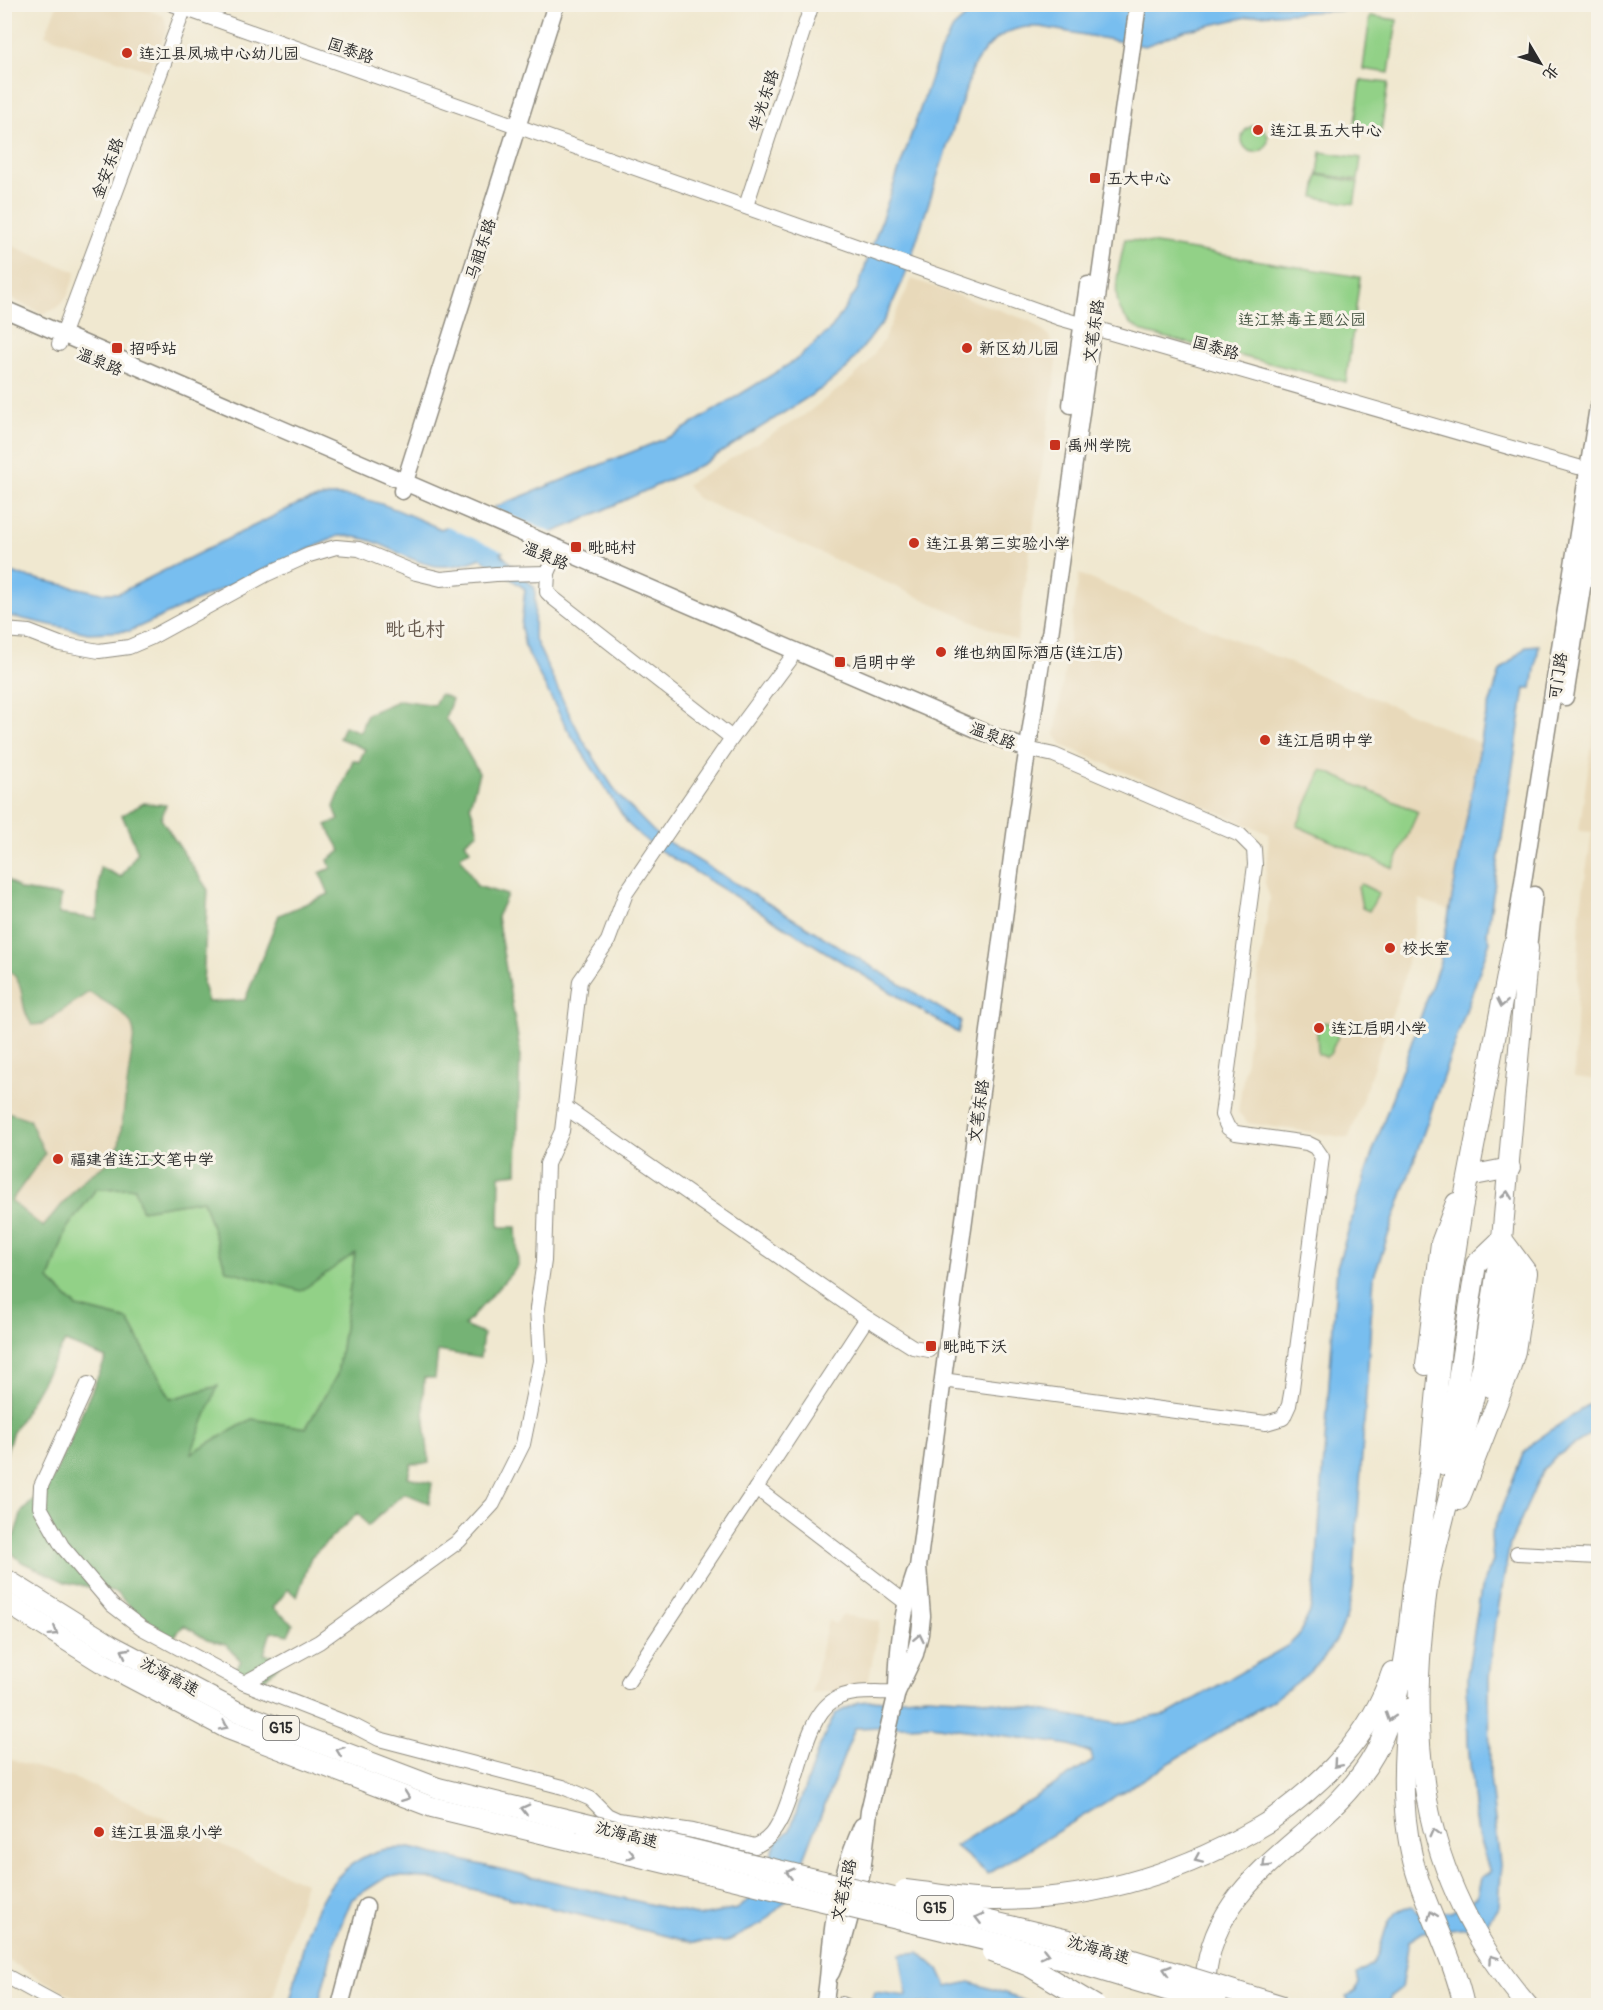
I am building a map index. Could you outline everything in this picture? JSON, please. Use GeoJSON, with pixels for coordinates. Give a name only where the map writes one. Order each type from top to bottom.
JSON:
{"type":"FeatureCollection","features":[{"type":"Feature","properties":{"kind":"highway"},"geometry":{"type":"LineString","coordinates":[[819,1880],[994,1900],[1086,1893],[1142,1880],[1188,1864],[1231,1845],[1268,1822],[1330,1772],[1364,1729],[1390,1678],[1418,1589],[1482,1364],[1502,1239],[1510,1168],[1521,946]]}},
{"type":"Feature","properties":{"kind":"highway"},"geometry":{"type":"LineString","coordinates":[[1464,2006],[1418,1879],[1405,1816],[1403,1762],[1441,1347],[1469,1176],[1521,946]]}},
{"type":"Feature","properties":{"kind":"highway"},"geometry":{"type":"LineString","coordinates":[[1469,1176],[1510,1168]]}},
{"type":"Feature","properties":{"kind":"highway"},"geometry":{"type":"LineString","coordinates":[[1206,2006],[1207,1962],[1220,1925],[1240,1893],[1264,1865],[1316,1822],[1350,1787],[1374,1755],[1389,1721],[1401,1678],[1418,1589],[1515,1351],[1527,1273],[1502,1239]]}},
{"type":"Feature","properties":{"kind":"highway","name":"沈海高速"},"geometry":{"type":"LineString","coordinates":[[4,1578],[111,1645],[236,1711],[438,1788],[578,1832],[826,1902],[1063,1959],[1219,2006]]}},
{"type":"Feature","properties":{"kind":"highway"},"geometry":{"type":"LineString","coordinates":[[1418,1589],[1418,1716],[1422,1782],[1435,1841],[1453,1888],[1486,1949],[1528,2006]]}},
{"type":"Feature","properties":{"kind":"highway","name":"沈海高速"},"geometry":{"type":"LineString","coordinates":[[4,1601],[101,1662],[228,1729],[432,1807],[578,1832],[819,1880],[1068,1940],[1283,2006]]}},
{"type":"Feature","properties":{"kind":"highway"},"geometry":{"type":"LineString","coordinates":[[826,1902],[955,1938],[1018,1962],[1067,1987],[1096,2006]]}},
{"type":"Feature","properties":{"kind":"main road","name":"马祖东路"},"geometry":{"type":"LineString","coordinates":[[404,487],[556,4]]}},
{"type":"Feature","properties":{"kind":"main road","name":"文笔东路"},"geometry":{"type":"LineString","coordinates":[[1127,4],[1127,44]]}},
{"type":"Feature","properties":{"kind":"main road","name":"文笔东路"},"geometry":{"type":"LineString","coordinates":[[897,1692],[915,1654],[920,1634],[922,1616],[918,1567],[942,1380],[1041,656],[1050,635],[1088,327],[1127,44],[1138,4]]}},
{"type":"Feature","properties":{"kind":"main road","name":"温泉路"},"geometry":{"type":"LineString","coordinates":[[4,309],[61,339],[462,513],[1028,749]]}},
{"type":"Feature","properties":{"kind":"main road","name":"温泉路"},"geometry":{"type":"LineString","coordinates":[[4,320],[61,339]]}},
{"type":"Feature","properties":{"kind":"main road","name":"可门路"},"geometry":{"type":"LineString","coordinates":[[1521,946],[1599,407]]}},
{"type":"Feature","properties":{"kind":"main road","name":"可门路"},"geometry":{"type":"LineString","coordinates":[[1521,946],[1531,911],[1599,485]]}},
{"type":"Feature","properties":{"kind":"main road","name":"温泉路"},"geometry":{"type":"LineString","coordinates":[[539,546],[551,566],[790,660],[980,741],[1028,749]]}},
{"type":"Feature","properties":{"kind":"main road","name":"文笔东路"},"geometry":{"type":"LineString","coordinates":[[824,2006],[831,1973],[832,1938],[842,1890],[854,1844],[869,1811],[888,1733],[897,1692],[898,1648],[905,1602],[918,1567]]}},
{"type":"Feature","properties":{"kind":"main road"},"geometry":{"type":"LineString","coordinates":[[340,2006],[366,1907]]}},
{"type":"Feature","properties":{"kind":"street","name":"华光东路"},"geometry":{"type":"LineString","coordinates":[[746,206],[812,4]]}},
{"type":"Feature","properties":{"kind":"street","name":"国泰路"},"geometry":{"type":"LineString","coordinates":[[180,6],[1088,327],[1578,467]]}},
{"type":"Feature","properties":{"kind":"street","name":"金安东路"},"geometry":{"type":"LineString","coordinates":[[61,339],[180,6]]}},
{"type":"Feature","properties":{"kind":"street"},"geometry":{"type":"LineString","coordinates":[[4,630],[29,632],[60,645],[99,651],[129,647],[150,638],[267,574],[309,555],[336,548],[358,549],[427,577],[441,579],[524,573],[551,566],[547,592],[553,598],[732,738]]}},
{"type":"Feature","properties":{"kind":"street"},"geometry":{"type":"LineString","coordinates":[[244,1683],[319,1642],[459,1541],[493,1504],[522,1444],[540,1361],[537,1308],[544,1261],[548,1164],[562,1131],[580,981],[608,941],[619,917],[626,893],[732,738],[790,660]]}},
{"type":"Feature","properties":{"kind":"street"},"geometry":{"type":"LineString","coordinates":[[942,1380],[1266,1423],[1283,1418],[1289,1406],[1292,1388],[1322,1157],[1315,1147],[1307,1143],[1236,1132],[1228,1128],[1222,1115],[1255,866],[1254,849],[1240,835],[1054,755],[1028,749]]}},
{"type":"Feature","properties":{"kind":"street"},"geometry":{"type":"LineString","coordinates":[[565,1107],[867,1318],[914,1347],[930,1350]]}},
{"type":"Feature","properties":{"kind":"street"},"geometry":{"type":"LineString","coordinates":[[628,1682],[867,1318]]}},
{"type":"Feature","properties":{"kind":"street"},"geometry":{"type":"LineString","coordinates":[[88,1384],[41,1486],[40,1507],[62,1546],[112,1605],[142,1628],[244,1683],[354,1725],[379,1739],[563,1787],[591,1799],[607,1815],[618,1820],[693,1831],[734,1839],[755,1846],[764,1843],[780,1822],[809,1739],[820,1716],[832,1700],[846,1694],[897,1692]]}},
{"type":"Feature","properties":{"kind":"street"},"geometry":{"type":"LineString","coordinates":[[756,1488],[905,1602]]}},
{"type":"Feature","properties":{"kind":"street"},"geometry":{"type":"LineString","coordinates":[[1517,1553],[1599,1557]]}},
{"type":"Feature","properties":{"kind":"street"},"geometry":{"type":"LineString","coordinates":[[4,1975],[61,2006]]}},
{"type":"Feature","properties":{"kind":"shaded area","name":"连江县凤城中心幼儿园"},"geometry":{"type":"Polygon","coordinates":[[[57,5],[134,5],[164,16],[167,29],[149,71],[45,35],[57,5]]]}},
{"type":"Feature","properties":{"kind":"shaded area"},"geometry":{"type":"Polygon","coordinates":[[[5,243],[76,272],[67,297],[57,308],[44,314],[5,296],[5,243]]]}},
{"type":"Feature","properties":{"kind":"shaded area","name":"连江县第三实验小学"},"geometry":{"type":"Polygon","coordinates":[[[912,279],[1030,321],[1049,336],[1056,351],[1056,370],[1017,641],[695,497],[687,484],[803,416],[848,382],[867,364],[883,341],[912,279]]]}},
{"type":"Feature","properties":{"kind":"shaded area","name":"连江启明中学"},"geometry":{"type":"Polygon","coordinates":[[[1079,574],[1480,743],[1449,911],[1420,899],[1403,982],[1349,1138],[1248,1123],[1238,1112],[1270,898],[1265,883],[1269,834],[1062,745],[1055,735],[1079,574]]]}},
{"type":"Feature","properties":{"kind":"shaded area"},"geometry":{"type":"Polygon","coordinates":[[[1598,703],[1598,1080],[1574,1077],[1580,913],[1592,832],[1579,831],[1598,703]]]}},
{"type":"Feature","properties":{"kind":"shaded area","name":"福建省连江文笔中学"},"geometry":{"type":"Polygon","coordinates":[[[5,957],[89,992],[126,1018],[134,1034],[119,1145],[5,1362],[5,957]]]}},
{"type":"Feature","properties":{"kind":"shaded area"},"geometry":{"type":"Polygon","coordinates":[[[843,1615],[880,1621],[867,1689],[811,1693],[828,1620],[835,1624],[843,1615]]]}},
{"type":"Feature","properties":{"kind":"shaded area","name":"连江县温泉小学"},"geometry":{"type":"Polygon","coordinates":[[[5,1758],[82,1781],[305,1883],[271,2005],[89,2005],[5,1959],[5,1758]]]}},
{"type":"Feature","properties":{"kind":"green space"},"geometry":{"type":"Polygon","coordinates":[[[1370,16],[1397,20],[1389,73],[1363,69],[1370,16]]]}},
{"type":"Feature","properties":{"kind":"green space"},"geometry":{"type":"Polygon","coordinates":[[[1361,80],[1388,83],[1381,132],[1354,129],[1361,80]]]}},
{"type":"Feature","properties":{"kind":"green space"},"geometry":{"type":"Polygon","coordinates":[[[1255,126],[1264,130],[1268,139],[1264,148],[1255,152],[1246,148],[1242,139],[1246,130],[1255,126]]]}},
{"type":"Feature","properties":{"kind":"green space"},"geometry":{"type":"Polygon","coordinates":[[[1321,152],[1361,158],[1358,180],[1318,174],[1321,152]]]}},
{"type":"Feature","properties":{"kind":"green space"},"geometry":{"type":"Polygon","coordinates":[[[1318,175],[1358,182],[1354,204],[1314,197],[1318,175]]]}},
{"type":"Feature","properties":{"kind":"green space","name":"连江禁毒主题公园"},"geometry":{"type":"Polygon","coordinates":[[[1125,239],[1360,277],[1346,382],[1147,333],[1133,325],[1118,305],[1116,293],[1125,239]]]}},
{"type":"Feature","properties":{"kind":"green space"},"geometry":{"type":"Polygon","coordinates":[[[440,694],[452,699],[445,719],[452,726],[479,773],[470,805],[478,832],[465,842],[470,850],[460,856],[477,886],[507,895],[497,917],[520,1050],[517,1173],[500,1175],[499,1227],[516,1227],[518,1266],[464,1326],[483,1334],[480,1358],[438,1351],[435,1378],[424,1378],[423,1400],[429,1463],[411,1464],[408,1477],[432,1483],[429,1503],[404,1493],[368,1526],[358,1513],[311,1557],[297,1597],[288,1589],[273,1608],[293,1624],[288,1635],[271,1631],[264,1654],[286,1657],[263,1681],[263,1688],[234,1672],[241,1661],[226,1645],[207,1640],[184,1625],[173,1638],[133,1610],[117,1593],[65,1582],[22,1562],[5,1547],[5,1533],[14,1536],[22,1512],[52,1480],[106,1358],[65,1342],[12,1434],[5,1457],[5,1111],[29,1119],[45,1154],[11,1201],[43,1227],[83,1180],[108,1163],[119,1145],[134,1034],[129,1020],[110,1004],[89,992],[43,1024],[32,1025],[27,1017],[18,980],[5,967],[5,878],[21,890],[61,896],[59,914],[97,919],[100,867],[121,877],[138,852],[122,815],[144,803],[166,805],[161,819],[208,890],[203,984],[208,1002],[245,1000],[279,915],[329,894],[320,873],[331,868],[328,860],[341,851],[326,825],[339,820],[334,807],[353,760],[359,762],[365,749],[339,738],[344,726],[360,732],[367,714],[400,700],[434,705],[440,694]],[[135,1188],[96,1189],[67,1228],[49,1280],[77,1307],[128,1320],[171,1399],[218,1386],[191,1453],[252,1419],[306,1428],[337,1375],[355,1253],[301,1291],[226,1270],[203,1200],[141,1210],[135,1188]]]}},
{"type":"Feature","properties":{"kind":"green space"},"geometry":{"type":"Polygon","coordinates":[[[1322,770],[1418,812],[1393,868],[1297,826],[1322,770]]]}},
{"type":"Feature","properties":{"kind":"green space"},"geometry":{"type":"Polygon","coordinates":[[[1361,884],[1379,893],[1369,911],[1362,908],[1358,886],[1361,884]]]}},
{"type":"Feature","properties":{"kind":"green space"},"geometry":{"type":"Polygon","coordinates":[[[1325,1022],[1336,1025],[1340,1032],[1330,1054],[1326,1057],[1318,1054],[1317,1029],[1325,1022]]]}},
{"type":"Feature","properties":{"kind":"green space"},"geometry":{"type":"Polygon","coordinates":[[[135,1188],[142,1210],[203,1200],[226,1270],[355,1252],[337,1375],[306,1428],[252,1419],[190,1454],[171,1399],[128,1320],[77,1307],[49,1280],[67,1228],[96,1189],[135,1188]]]}},
{"type":"Feature","properties":{"kind":"water"},"geometry":{"type":"Polygon","coordinates":[[[979,5],[1439,5],[1256,15],[1184,31],[1145,46],[1041,27],[1019,28],[1001,36],[986,49],[973,67],[905,276],[885,319],[847,368],[821,389],[703,464],[571,525],[500,553],[535,588],[534,637],[584,742],[618,795],[658,836],[961,1021],[958,1033],[651,845],[628,824],[566,727],[525,647],[521,627],[525,589],[481,558],[459,565],[439,566],[422,563],[376,543],[338,536],[130,631],[88,633],[5,615],[5,572],[101,593],[119,593],[298,504],[322,497],[359,498],[401,511],[441,529],[674,435],[796,360],[832,328],[857,290],[940,52],[953,28],[979,5]]]}},
{"type":"Feature","properties":{"kind":"water"},"geometry":{"type":"Polygon","coordinates":[[[1539,645],[1532,688],[1525,688],[1487,934],[1490,941],[1374,1276],[1353,1587],[1343,1625],[1327,1654],[1288,1690],[988,1874],[955,1846],[1093,1761],[1091,1753],[1070,1745],[931,1725],[855,1728],[788,1899],[762,1924],[726,1942],[692,1942],[426,1878],[388,1876],[352,1899],[336,1937],[318,2005],[289,2006],[306,1936],[325,1894],[338,1876],[356,1862],[378,1851],[410,1848],[700,1916],[737,1909],[758,1892],[776,1842],[790,1830],[818,1750],[835,1714],[859,1702],[926,1696],[978,1699],[1118,1724],[1168,1714],[1289,1645],[1298,1636],[1310,1612],[1316,1574],[1337,1267],[1371,1157],[1440,962],[1485,719],[1500,671],[1527,646],[1539,645]]]}},
{"type":"Feature","properties":{"kind":"water"},"geometry":{"type":"Polygon","coordinates":[[[1598,1398],[1598,1429],[1554,1458],[1543,1470],[1510,1544],[1494,1632],[1489,1679],[1490,1777],[1501,1873],[1499,1906],[1486,1925],[1423,1932],[1409,1941],[1401,1988],[1391,1996],[1388,2005],[1347,2005],[1349,2002],[1346,1996],[1355,1992],[1359,1983],[1357,1974],[1373,1963],[1385,1930],[1394,1915],[1401,1909],[1412,1906],[1416,1912],[1451,1912],[1477,1897],[1481,1877],[1490,1873],[1478,1835],[1474,1806],[1468,1742],[1467,1676],[1481,1589],[1493,1561],[1491,1535],[1523,1454],[1534,1442],[1598,1398]]]}},
{"type":"Feature","properties":{"kind":"water"},"geometry":{"type":"Polygon","coordinates":[[[919,1952],[939,1970],[947,1987],[970,1982],[1014,1996],[1032,2005],[935,2006],[925,2002],[917,2005],[871,2005],[875,1992],[907,1996],[900,1954],[919,1952]]]}},
{"type":"Feature","properties":{"kind":"pier"},"geometry":{"type":"Polygon","coordinates":[[[491,507],[555,534],[507,553],[443,525],[491,507]]]}},
{"type":"Feature","properties":{"kind":"place","name":"连江县凤城中心幼儿园"},"geometry":{"type":"Point","coordinates":[127,53]}},
{"type":"Feature","properties":{"kind":"place","name":"连江县五大中心"},"geometry":{"type":"Point","coordinates":[1258,130]}},
{"type":"Feature","properties":{"kind":"place","name":"五大中心"},"geometry":{"type":"Point","coordinates":[1095,178]}},
{"type":"Feature","properties":{"kind":"place","name":"招呼站"},"geometry":{"type":"Point","coordinates":[117,348]}},
{"type":"Feature","properties":{"kind":"place","name":"新区幼儿园"},"geometry":{"type":"Point","coordinates":[967,348]}},
{"type":"Feature","properties":{"kind":"place","name":"禹州学院"},"geometry":{"type":"Point","coordinates":[1055,445]}},
{"type":"Feature","properties":{"kind":"place","name":"连江县第三实验小学"},"geometry":{"type":"Point","coordinates":[914,543]}},
{"type":"Feature","properties":{"kind":"place","name":"毗旽村"},"geometry":{"type":"Point","coordinates":[576,547]}},
{"type":"Feature","properties":{"kind":"place","name":"维也纳国际酒店(连江店)"},"geometry":{"type":"Point","coordinates":[941,652]}},
{"type":"Feature","properties":{"kind":"place","name":"启明中学"},"geometry":{"type":"Point","coordinates":[840,662]}},
{"type":"Feature","properties":{"kind":"place","name":"连江启明中学"},"geometry":{"type":"Point","coordinates":[1265,740]}},
{"type":"Feature","properties":{"kind":"place","name":"校长室"},"geometry":{"type":"Point","coordinates":[1390,948]}},
{"type":"Feature","properties":{"kind":"place","name":"连江启明小学"},"geometry":{"type":"Point","coordinates":[1319,1028]}},
{"type":"Feature","properties":{"kind":"place","name":"福建省连江文笔中学"},"geometry":{"type":"Point","coordinates":[58,1159]}},
{"type":"Feature","properties":{"kind":"place","name":"毗旽下沃"},"geometry":{"type":"Point","coordinates":[931,1346]}},
{"type":"Feature","properties":{"kind":"place","name":"连江县温泉小学"},"geometry":{"type":"Point","coordinates":[99,1832]}},
{"type":"Feature","properties":{"kind":"district","name":"毗屯村"},"geometry":{"type":"Point","coordinates":[415,629]}}]}
